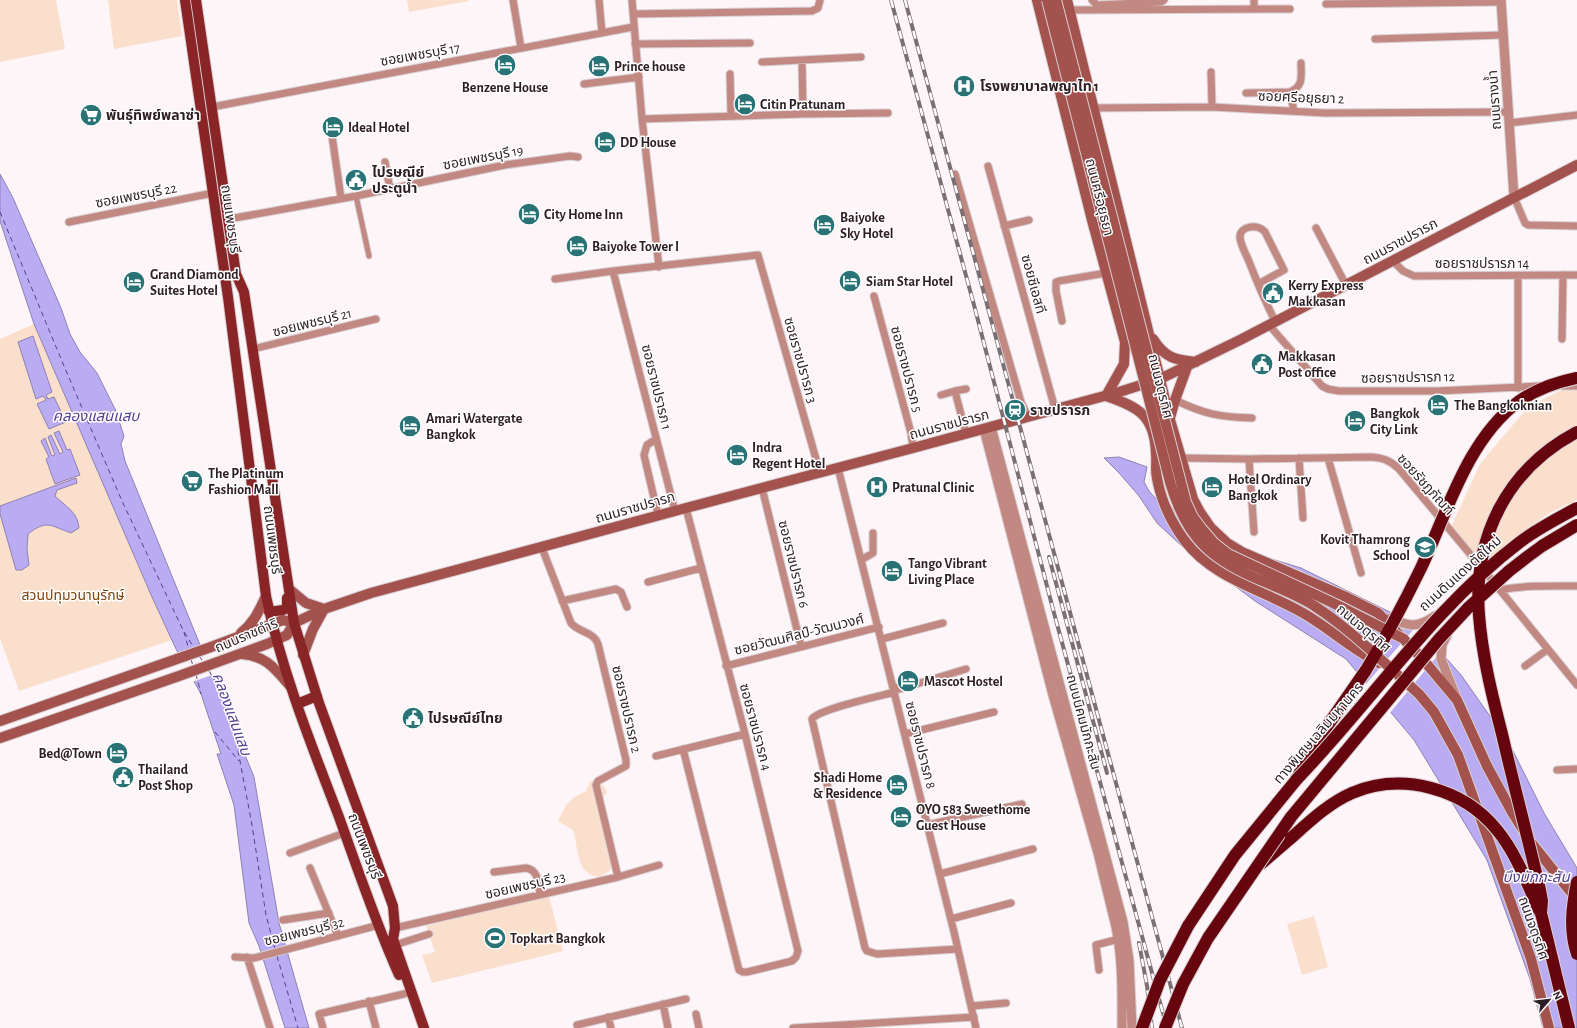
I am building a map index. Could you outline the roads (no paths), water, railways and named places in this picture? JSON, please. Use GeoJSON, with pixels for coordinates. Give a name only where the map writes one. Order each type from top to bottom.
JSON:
{"type":"FeatureCollection","features":[{"type":"Feature","properties":{"kind":"highway"},"geometry":{"type":"LineString","coordinates":[[1297,779],[1310,752],[1350,695],[1383,641],[1421,568],[1462,477],[1482,440],[1493,426],[1519,401],[1549,386],[1577,378]]}},
{"type":"Feature","properties":{"kind":"highway"},"geometry":{"type":"LineString","coordinates":[[1541,913],[1542,901],[1540,890],[1484,655],[1479,613],[1480,572],[1482,558],[1495,516],[1511,488],[1519,477],[1540,456],[1562,440],[1577,432]]}},
{"type":"Feature","properties":{"kind":"highway","name":"ทางพิเศษเฉลิมมหานคร"},"geometry":{"type":"LineString","coordinates":[[1142,1028],[1160,980],[1188,926],[1235,855],[1297,779],[1328,747],[1419,639],[1463,592],[1495,562],[1521,541],[1577,506]]}},
{"type":"Feature","properties":{"kind":"highway"},"geometry":{"type":"LineString","coordinates":[[1165,1028],[1183,984],[1216,926],[1259,866],[1291,816],[1452,625],[1509,571],[1542,546],[1577,525]]}},
{"type":"Feature","properties":{"kind":"highway"},"geometry":{"type":"LineString","coordinates":[[1259,866],[1317,815],[1351,794],[1379,786],[1396,784],[1412,784],[1432,787],[1451,794],[1470,805],[1486,817],[1498,830],[1510,848],[1541,913],[1568,1028]]}},
{"type":"Feature","properties":{"kind":"highway"},"geometry":{"type":"LineString","coordinates":[[1577,882],[1572,916],[1572,931],[1577,954]]}},
{"type":"Feature","properties":{"kind":"main road","name":"ถนนเพชรบุรี"},"geometry":{"type":"LineString","coordinates":[[185,0],[210,193],[228,297],[269,612],[291,687],[344,833],[402,981],[406,987],[411,990]]}},
{"type":"Feature","properties":{"kind":"main road","name":"ถนนเพชรบุรี"},"geometry":{"type":"LineString","coordinates":[[196,0],[236,274],[244,292],[294,624],[317,696],[386,884],[395,917],[393,939],[424,1028]]}},
{"type":"Feature","properties":{"kind":"main road","name":"ถนนศรีอยุธยา"},"geometry":{"type":"LineString","coordinates":[[1037,0],[1107,277],[1125,342],[1126,355],[1124,364],[1106,396]]}},
{"type":"Feature","properties":{"kind":"main road","name":"ถนนจตุรทิศ"},"geometry":{"type":"LineString","coordinates":[[1047,0],[1170,482],[1185,522],[1209,551],[1226,564],[1315,606],[1336,620],[1419,694],[1434,712],[1458,755],[1531,959],[1549,1028]]}},
{"type":"Feature","properties":{"kind":"main road","name":"ถนนจตุรทิศ"},"geometry":{"type":"LineString","coordinates":[[1056,0],[1177,470],[1186,502],[1193,517],[1214,543],[1228,554],[1331,602],[1404,640]]}},
{"type":"Feature","properties":{"kind":"main road","name":"ถนนศรีอยุธยา"},"geometry":{"type":"LineString","coordinates":[[1069,5],[1160,379]]}},
{"type":"Feature","properties":{"kind":"main road","name":"ถนนราชปรารภ"},"geometry":{"type":"LineString","coordinates":[[294,624],[324,609],[371,593],[542,548],[675,510],[966,434],[1106,396],[1160,379],[1197,362],[1577,165]]}},
{"type":"Feature","properties":{"kind":"main road"},"geometry":{"type":"LineString","coordinates":[[1107,277],[1118,290],[1124,292],[1133,285],[1135,278]]}},
{"type":"Feature","properties":{"kind":"main road"},"geometry":{"type":"LineString","coordinates":[[1148,332],[1160,350],[1166,354],[1179,360],[1197,362]]}},
{"type":"Feature","properties":{"kind":"main road"},"geometry":{"type":"LineString","coordinates":[[1170,420],[1175,400],[1187,366]]}},
{"type":"Feature","properties":{"kind":"main road","name":"ถนนจตุรทิศ"},"geometry":{"type":"LineString","coordinates":[[1160,379],[1170,420],[1193,499],[1211,528],[1226,543],[1242,552],[1344,596],[1378,613],[1420,656],[1457,700],[1487,766],[1512,812],[1530,841],[1577,900]]}},
{"type":"Feature","properties":{"kind":"main road","name":"ถนนจตุรทิศ"},"geometry":{"type":"LineString","coordinates":[[1106,396],[1123,402],[1147,418],[1154,433],[1157,455],[1156,477],[1161,496],[1172,520],[1185,541],[1196,554],[1225,575],[1303,613],[1357,650],[1396,673]]}},
{"type":"Feature","properties":{"kind":"main road"},"geometry":{"type":"LineString","coordinates":[[1161,496],[1163,482],[1166,477],[1172,474],[1177,474],[1187,479]]}},
{"type":"Feature","properties":{"kind":"main road"},"geometry":{"type":"LineString","coordinates":[[269,612],[283,610],[287,608],[288,604],[280,546],[282,543]]}},
{"type":"Feature","properties":{"kind":"main road"},"geometry":{"type":"LineString","coordinates":[[289,589],[306,603],[324,609],[313,629],[304,655]]}},
{"type":"Feature","properties":{"kind":"main road"},"geometry":{"type":"LineString","coordinates":[[235,638],[250,626],[266,596]]}},
{"type":"Feature","properties":{"kind":"main road","name":"ถนนราชดำริ"},"geometry":{"type":"LineString","coordinates":[[0,721],[174,661],[283,620],[294,624],[287,635],[217,663],[0,738]]}},
{"type":"Feature","properties":{"kind":"main road"},"geometry":{"type":"LineString","coordinates":[[240,654],[253,655],[264,659],[291,687]]}},
{"type":"Feature","properties":{"kind":"main road"},"geometry":{"type":"LineString","coordinates":[[297,704],[317,696]]}},
{"type":"Feature","properties":{"kind":"street"},"geometry":{"type":"LineString","coordinates":[[513,0],[521,48]]}},
{"type":"Feature","properties":{"kind":"street"},"geometry":{"type":"LineString","coordinates":[[599,0],[602,33]]}},
{"type":"Feature","properties":{"kind":"street"},"geometry":{"type":"LineString","coordinates":[[555,279],[613,271],[659,267],[642,119],[632,0]]}},
{"type":"Feature","properties":{"kind":"street"},"geometry":{"type":"LineString","coordinates":[[633,14],[812,11],[818,8],[820,0]]}},
{"type":"Feature","properties":{"kind":"street"},"geometry":{"type":"LineString","coordinates":[[1092,0],[1097,5],[1161,2],[1164,0]]}},
{"type":"Feature","properties":{"kind":"street"},"geometry":{"type":"LineString","coordinates":[[1254,0],[1254,9]]}},
{"type":"Feature","properties":{"kind":"street"},"geometry":{"type":"LineString","coordinates":[[1326,4],[1501,1]]}},
{"type":"Feature","properties":{"kind":"street","name":"ถนนรางน้ำ"},"geometry":{"type":"LineString","coordinates":[[1501,1],[1514,197]]}},
{"type":"Feature","properties":{"kind":"street"},"geometry":{"type":"LineString","coordinates":[[1069,5],[1290,9]]}},
{"type":"Feature","properties":{"kind":"street","name":"ซอยเพชรบุรี 17"},"geometry":{"type":"LineString","coordinates":[[212,107],[634,27]]}},
{"type":"Feature","properties":{"kind":"street"},"geometry":{"type":"LineString","coordinates":[[1375,39],[1503,35]]}},
{"type":"Feature","properties":{"kind":"street"},"geometry":{"type":"LineString","coordinates":[[635,44],[750,43]]}},
{"type":"Feature","properties":{"kind":"street"},"geometry":{"type":"LineString","coordinates":[[762,62],[861,57]]}},
{"type":"Feature","properties":{"kind":"street"},"geometry":{"type":"LineString","coordinates":[[802,60],[803,114]]}},
{"type":"Feature","properties":{"kind":"street"},"geometry":{"type":"LineString","coordinates":[[1246,93],[1290,92],[1296,89],[1301,82],[1302,63]]}},
{"type":"Feature","properties":{"kind":"street"},"geometry":{"type":"LineString","coordinates":[[1211,72],[1212,107]]}},
{"type":"Feature","properties":{"kind":"street"},"geometry":{"type":"LineString","coordinates":[[730,74],[731,115]]}},
{"type":"Feature","properties":{"kind":"street"},"geometry":{"type":"LineString","coordinates":[[584,84],[639,77]]}},
{"type":"Feature","properties":{"kind":"street"},"geometry":{"type":"LineString","coordinates":[[1290,92],[1294,111]]}},
{"type":"Feature","properties":{"kind":"street","name":"ซอยศรีอยุธยา 2"},"geometry":{"type":"LineString","coordinates":[[1094,108],[1212,107],[1325,113],[1509,112]]}},
{"type":"Feature","properties":{"kind":"street"},"geometry":{"type":"LineString","coordinates":[[642,119],[731,115],[888,114]]}},
{"type":"Feature","properties":{"kind":"street"},"geometry":{"type":"LineString","coordinates":[[1509,123],[1577,115]]}},
{"type":"Feature","properties":{"kind":"street"},"geometry":{"type":"LineString","coordinates":[[331,129],[341,198]]}},
{"type":"Feature","properties":{"kind":"street","name":"ซอยเพชรบุรี 19"},"geometry":{"type":"LineString","coordinates":[[229,219],[356,196],[505,164],[570,156],[578,157]]}},
{"type":"Feature","properties":{"kind":"street"},"geometry":{"type":"LineString","coordinates":[[385,162],[390,189]]}},
{"type":"Feature","properties":{"kind":"street","name":"ซอยซีเอสที"},"geometry":{"type":"LineString","coordinates":[[988,166],[1055,409]]}},
{"type":"Feature","properties":{"kind":"street"},"geometry":{"type":"LineString","coordinates":[[955,174],[1019,395],[1028,417]]}},
{"type":"Feature","properties":{"kind":"street","name":"ซอยเพชรบุรี 22"},"geometry":{"type":"LineString","coordinates":[[69,222],[210,193]]}},
{"type":"Feature","properties":{"kind":"street"},"geometry":{"type":"LineString","coordinates":[[356,196],[369,256]]}},
{"type":"Feature","properties":{"kind":"street"},"geometry":{"type":"LineString","coordinates":[[1514,197],[1525,223],[1528,225],[1577,226]]}},
{"type":"Feature","properties":{"kind":"street"},"geometry":{"type":"LineString","coordinates":[[1004,226],[1029,220]]}},
{"type":"Feature","properties":{"kind":"street","name":"ซอยราชปรารภ 12"},"geometry":{"type":"LineString","coordinates":[[1258,284],[1284,270],[1265,232],[1258,226],[1251,227],[1242,232],[1240,240],[1272,323],[1322,386],[1328,389],[1339,391],[1436,391],[1577,386]]}},
{"type":"Feature","properties":{"kind":"street"},"geometry":{"type":"LineString","coordinates":[[1316,228],[1346,285]]}},
{"type":"Feature","properties":{"kind":"street","name":"ซอยราชปรารภ 3"},"geometry":{"type":"LineString","coordinates":[[659,267],[758,255],[820,473]]}},
{"type":"Feature","properties":{"kind":"street","name":"ซอยราชปรารภ 14"},"geometry":{"type":"LineString","coordinates":[[1393,261],[1402,271],[1414,276],[1577,275]]}},
{"type":"Feature","properties":{"kind":"street","name":"ซอยราชปรารภ 1"},"geometry":{"type":"LineString","coordinates":[[613,271],[675,510]]}},
{"type":"Feature","properties":{"kind":"street"},"geometry":{"type":"LineString","coordinates":[[1562,339],[1563,275]]}},
{"type":"Feature","properties":{"kind":"street"},"geometry":{"type":"LineString","coordinates":[[1518,276],[1518,388]]}},
{"type":"Feature","properties":{"kind":"street"},"geometry":{"type":"LineString","coordinates":[[1062,321],[1055,286],[1056,282],[1107,277]]}},
{"type":"Feature","properties":{"kind":"street","name":"ซอยราชปรารภ 5"},"geometry":{"type":"LineString","coordinates":[[874,296],[912,433],[913,448]]}},
{"type":"Feature","properties":{"kind":"street","name":"ซอยเพชรบุรี 21"},"geometry":{"type":"LineString","coordinates":[[253,349],[376,319]]}},
{"type":"Feature","properties":{"kind":"street"},"geometry":{"type":"LineString","coordinates":[[941,395],[966,389]]}},
{"type":"Feature","properties":{"kind":"street"},"geometry":{"type":"LineString","coordinates":[[955,391],[966,434]]}},
{"type":"Feature","properties":{"kind":"street"},"geometry":{"type":"LineString","coordinates":[[1175,400],[1196,410],[1215,416],[1252,418]]}},
{"type":"Feature","properties":{"kind":"street","name":"ถนนนิคมมักกะสัน"},"geometry":{"type":"LineString","coordinates":[[987,428],[1053,695],[1098,853],[1119,939],[1122,1028]]}},
{"type":"Feature","properties":{"kind":"street","name":"ถนนนิคมมักกะสัน"},"geometry":{"type":"LineString","coordinates":[[987,428],[1123,922],[1129,960],[1132,1028]]}},
{"type":"Feature","properties":{"kind":"street"},"geometry":{"type":"LineString","coordinates":[[656,439],[647,445],[644,455],[658,515]]}},
{"type":"Feature","properties":{"kind":"street","name":"ซอยรัชฎภัณฑ์"},"geometry":{"type":"LineString","coordinates":[[1181,458],[1249,459],[1371,457],[1390,460],[1498,588],[1577,685]]}},
{"type":"Feature","properties":{"kind":"street"},"geometry":{"type":"LineString","coordinates":[[1299,458],[1303,518]]}},
{"type":"Feature","properties":{"kind":"street"},"geometry":{"type":"LineString","coordinates":[[1328,458],[1361,573]]}},
{"type":"Feature","properties":{"kind":"street"},"geometry":{"type":"LineString","coordinates":[[1249,459],[1254,532]]}},
{"type":"Feature","properties":{"kind":"street","name":"ซอยราชปรารภ 8"},"geometry":{"type":"LineString","coordinates":[[838,468],[940,874],[976,1028]]}},
{"type":"Feature","properties":{"kind":"street","name":"ซอยราชปรารภ 6"},"geometry":{"type":"LineString","coordinates":[[762,488],[801,646]]}},
{"type":"Feature","properties":{"kind":"street","name":"ถนนดินแดงตัดใหม่"},"geometry":{"type":"LineString","coordinates":[[1378,613],[1400,623],[1420,625],[1436,616],[1483,570],[1523,538],[1541,525],[1577,506]]}},
{"type":"Feature","properties":{"kind":"street","name":"ซอยราชปรารภ 4"},"geometry":{"type":"LineString","coordinates":[[683,749],[739,970],[747,972],[795,960],[797,955],[772,842],[745,734],[700,568],[686,508]]}},
{"type":"Feature","properties":{"kind":"street"},"geometry":{"type":"LineString","coordinates":[[1457,700],[1441,659],[1442,645],[1449,632],[1468,612],[1544,550],[1577,529]]}},
{"type":"Feature","properties":{"kind":"street"},"geometry":{"type":"LineString","coordinates":[[861,560],[873,553],[873,533]]}},
{"type":"Feature","properties":{"kind":"street","name":"ซอยราชปรารภ 2"},"geometry":{"type":"LineString","coordinates":[[542,548],[571,623],[574,627],[591,634],[596,639],[598,644],[626,760],[626,766],[598,781],[596,785],[618,876]]}},
{"type":"Feature","properties":{"kind":"street"},"geometry":{"type":"LineString","coordinates":[[648,582],[700,568]]}},
{"type":"Feature","properties":{"kind":"street"},"geometry":{"type":"LineString","coordinates":[[1498,588],[1517,586],[1577,586]]}},
{"type":"Feature","properties":{"kind":"street"},"geometry":{"type":"LineString","coordinates":[[562,602],[616,589],[620,592],[627,607]]}},
{"type":"Feature","properties":{"kind":"street"},"geometry":{"type":"LineString","coordinates":[[882,639],[943,623]]}},
{"type":"Feature","properties":{"kind":"street","name":"ซอยวัฒนศิลป์-วัฒนวงศ์"},"geometry":{"type":"LineString","coordinates":[[726,666],[879,627]]}},
{"type":"Feature","properties":{"kind":"street"},"geometry":{"type":"LineString","coordinates":[[1525,666],[1548,649]]}},
{"type":"Feature","properties":{"kind":"street"},"geometry":{"type":"LineString","coordinates":[[958,949],[877,954],[867,951],[865,948],[812,718],[816,714],[894,690],[896,687],[900,689],[966,669]]}},
{"type":"Feature","properties":{"kind":"street"},"geometry":{"type":"LineString","coordinates":[[905,734],[994,712]]}},
{"type":"Feature","properties":{"kind":"street"},"geometry":{"type":"LineString","coordinates":[[656,756],[745,734]]}},
{"type":"Feature","properties":{"kind":"street"},"geometry":{"type":"LineString","coordinates":[[1557,770],[1577,769]]}},
{"type":"Feature","properties":{"kind":"street"},"geometry":{"type":"LineString","coordinates":[[927,825],[1022,804]]}},
{"type":"Feature","properties":{"kind":"street"},"geometry":{"type":"LineString","coordinates":[[290,853],[344,833]]}},
{"type":"Feature","properties":{"kind":"street"},"geometry":{"type":"LineString","coordinates":[[940,874],[1033,849]]}},
{"type":"Feature","properties":{"kind":"street","name":"ซอยเพชรบุรี 23"},"geometry":{"type":"LineString","coordinates":[[395,928],[659,865]]}},
{"type":"Feature","properties":{"kind":"street"},"geometry":{"type":"LineString","coordinates":[[310,868],[338,936]]}},
{"type":"Feature","properties":{"kind":"street"},"geometry":{"type":"LineString","coordinates":[[494,872],[530,868],[534,871],[536,876],[540,894]]}},
{"type":"Feature","properties":{"kind":"street"},"geometry":{"type":"LineString","coordinates":[[951,919],[1011,904]]}},
{"type":"Feature","properties":{"kind":"street"},"geometry":{"type":"LineString","coordinates":[[283,920],[329,913]]}},
{"type":"Feature","properties":{"kind":"street","name":"ซอยเพชรบุรี 32"},"geometry":{"type":"LineString","coordinates":[[235,957],[250,957],[379,925]]}},
{"type":"Feature","properties":{"kind":"street"},"geometry":{"type":"LineString","coordinates":[[395,945],[429,934]]}},
{"type":"Feature","properties":{"kind":"street"},"geometry":{"type":"LineString","coordinates":[[1099,970],[1096,945],[1119,939]]}},
{"type":"Feature","properties":{"kind":"street"},"geometry":{"type":"LineString","coordinates":[[250,957],[270,1028]]}},
{"type":"Feature","properties":{"kind":"street"},"geometry":{"type":"LineString","coordinates":[[323,1028],[319,1014],[411,990]]}},
{"type":"Feature","properties":{"kind":"street"},"geometry":{"type":"LineString","coordinates":[[577,1025],[686,999]]}},
{"type":"Feature","properties":{"kind":"street"},"geometry":{"type":"LineString","coordinates":[[369,1001],[376,1028]]}},
{"type":"Feature","properties":{"kind":"street"},"geometry":{"type":"LineString","coordinates":[[972,1006],[1006,1003]]}},
{"type":"Feature","properties":{"kind":"street"},"geometry":{"type":"LineString","coordinates":[[663,1004],[668,1028]]}},
{"type":"Feature","properties":{"kind":"street"},"geometry":{"type":"LineString","coordinates":[[696,1014],[699,1028]]}},
{"type":"Feature","properties":{"kind":"street"},"geometry":{"type":"LineString","coordinates":[[608,1017],[611,1028]]}},
{"type":"Feature","properties":{"kind":"street"},"geometry":{"type":"LineString","coordinates":[[793,1028],[974,1017]]}},
{"type":"Feature","properties":{"kind":"water","name":"คลองแสนแสบ"},"geometry":{"type":"Polygon","coordinates":[[[0,174],[13,198],[61,308],[70,334],[80,352],[97,373],[115,409],[124,436],[121,444],[125,461],[254,777],[279,923],[309,1028],[285,1028],[259,946],[249,923],[234,805],[217,754],[221,754],[201,694],[176,649],[152,597],[34,324],[0,221],[0,174]]]}},
{"type":"Feature","properties":{"kind":"water"},"geometry":{"type":"Polygon","coordinates":[[[33,336],[52,392],[46,395],[48,399],[54,397],[66,422],[49,429],[37,404],[46,400],[43,396],[36,399],[18,342],[33,336]]]}},
{"type":"Feature","properties":{"kind":"water"},"geometry":{"type":"Polygon","coordinates":[[[59,431],[67,450],[70,449],[80,475],[55,484],[46,459],[49,457],[41,441],[45,438],[52,456],[55,455],[48,437],[51,435],[60,454],[63,452],[54,433],[59,431]]]}},
{"type":"Feature","properties":{"kind":"water","name":"บึงมักกะสัน"},"geometry":{"type":"Polygon","coordinates":[[[1119,457],[1147,467],[1144,482],[1156,499],[1186,515],[1239,549],[1301,568],[1418,626],[1461,675],[1509,743],[1544,813],[1577,868],[1577,1028],[1543,1028],[1530,979],[1487,860],[1414,740],[1346,659],[1255,601],[1184,548],[1157,523],[1139,496],[1104,458],[1119,457]]]}},
{"type":"Feature","properties":{"kind":"water"},"geometry":{"type":"Polygon","coordinates":[[[76,478],[77,483],[57,490],[55,496],[74,513],[79,528],[71,533],[49,525],[34,529],[28,534],[27,549],[29,565],[22,570],[16,570],[0,514],[0,506],[76,478]]]}},
{"type":"Feature","properties":{"kind":"railway"},"geometry":{"type":"LineString","coordinates":[[891,0],[974,305],[1054,613],[1167,1028]]}},
{"type":"Feature","properties":{"kind":"railway"},"geometry":{"type":"LineString","coordinates":[[905,0],[1182,1028]]}},
{"type":"Feature","properties":{"kind":"railway"},"geometry":{"type":"LineString","coordinates":[[1049,557],[1107,773]]}},
{"type":"Feature","properties":{"kind":"railway"},"geometry":{"type":"LineString","coordinates":[[1139,943],[1147,986],[1152,1028]]}},
{"type":"Feature","properties":{"kind":"place","name":"Benzene House"},"geometry":{"type":"Point","coordinates":[505,65]}},
{"type":"Feature","properties":{"kind":"place","name":"Prince house"},"geometry":{"type":"Point","coordinates":[599,66]}},
{"type":"Feature","properties":{"kind":"place","name":"โรงพยาบาลพญาไท 1"},"geometry":{"type":"Point","coordinates":[964,86]}},
{"type":"Feature","properties":{"kind":"place","name":"Citin Pratunam"},"geometry":{"type":"Point","coordinates":[745,104]}},
{"type":"Feature","properties":{"kind":"place","name":"พันธุ์ทิพย์พลาซ่า"},"geometry":{"type":"Point","coordinates":[91,115]}},
{"type":"Feature","properties":{"kind":"place","name":"Ideal Hotel"},"geometry":{"type":"Point","coordinates":[333,127]}},
{"type":"Feature","properties":{"kind":"place","name":"DD House"},"geometry":{"type":"Point","coordinates":[605,142]}},
{"type":"Feature","properties":{"kind":"place","name":"ไปรษณีย์ ประตูน้ำ"},"geometry":{"type":"Point","coordinates":[356,180]}},
{"type":"Feature","properties":{"kind":"place","name":"City Home Inn"},"geometry":{"type":"Point","coordinates":[529,214]}},
{"type":"Feature","properties":{"kind":"place","name":"Baiyoke Sky Hotel"},"geometry":{"type":"Point","coordinates":[824,225]}},
{"type":"Feature","properties":{"kind":"place","name":"Baiyoke Tower I"},"geometry":{"type":"Point","coordinates":[577,246]}},
{"type":"Feature","properties":{"kind":"place","name":"Siam Star Hotel"},"geometry":{"type":"Point","coordinates":[850,281]}},
{"type":"Feature","properties":{"kind":"place","name":"Grand Diamond Suites Hotel"},"geometry":{"type":"Point","coordinates":[134,282]}},
{"type":"Feature","properties":{"kind":"place","name":"Kerry Express Makkasan"},"geometry":{"type":"Point","coordinates":[1273,293]}},
{"type":"Feature","properties":{"kind":"place","name":"Makkasan Post office"},"geometry":{"type":"Point","coordinates":[1262,364]}},
{"type":"Feature","properties":{"kind":"place","name":"The Bangkoknian"},"geometry":{"type":"Point","coordinates":[1438,405]}},
{"type":"Feature","properties":{"kind":"place","name":"ราชปรารภ"},"geometry":{"type":"Point","coordinates":[1015,410]}},
{"type":"Feature","properties":{"kind":"place","name":"Bangkok City Link"},"geometry":{"type":"Point","coordinates":[1355,421]}},
{"type":"Feature","properties":{"kind":"place","name":"Amari Watergate Bangkok"},"geometry":{"type":"Point","coordinates":[410,426]}},
{"type":"Feature","properties":{"kind":"place","name":"Indra Regent Hotel"},"geometry":{"type":"Point","coordinates":[737,455]}},
{"type":"Feature","properties":{"kind":"place","name":"The Platinum Fashion Mall"},"geometry":{"type":"Point","coordinates":[192,481]}},
{"type":"Feature","properties":{"kind":"place","name":"Pratunal Clinic"},"geometry":{"type":"Point","coordinates":[877,487]}},
{"type":"Feature","properties":{"kind":"place","name":"Hotel Ordinary Bangkok"},"geometry":{"type":"Point","coordinates":[1212,487]}},
{"type":"Feature","properties":{"kind":"place","name":"Kovit Thamrong School"},"geometry":{"type":"Point","coordinates":[1425,547]}},
{"type":"Feature","properties":{"kind":"place","name":"Tango Vibrant Living Place"},"geometry":{"type":"Point","coordinates":[892,571]}},
{"type":"Feature","properties":{"kind":"place","name":"Mascot Hostel"},"geometry":{"type":"Point","coordinates":[908,681]}},
{"type":"Feature","properties":{"kind":"place","name":"ไปรษณีย์ไทย"},"geometry":{"type":"Point","coordinates":[413,718]}},
{"type":"Feature","properties":{"kind":"place","name":"Bed@Town"},"geometry":{"type":"Point","coordinates":[117,753]}},
{"type":"Feature","properties":{"kind":"place","name":"Thailand Post Shop"},"geometry":{"type":"Point","coordinates":[123,777]}},
{"type":"Feature","properties":{"kind":"place","name":"Shadi Home & Residence"},"geometry":{"type":"Point","coordinates":[897,785]}},
{"type":"Feature","properties":{"kind":"place","name":"OYO 583 Sweethome Guest House"},"geometry":{"type":"Point","coordinates":[901,817]}},
{"type":"Feature","properties":{"kind":"place","name":"Topkart Bangkok"},"geometry":{"type":"Point","coordinates":[495,938]}},
{"type":"Feature","properties":{"kind":"park label","name":"สวนปทุมวนานุรักษ์"},"geometry":{"type":"Point","coordinates":[73,595]}}]}
